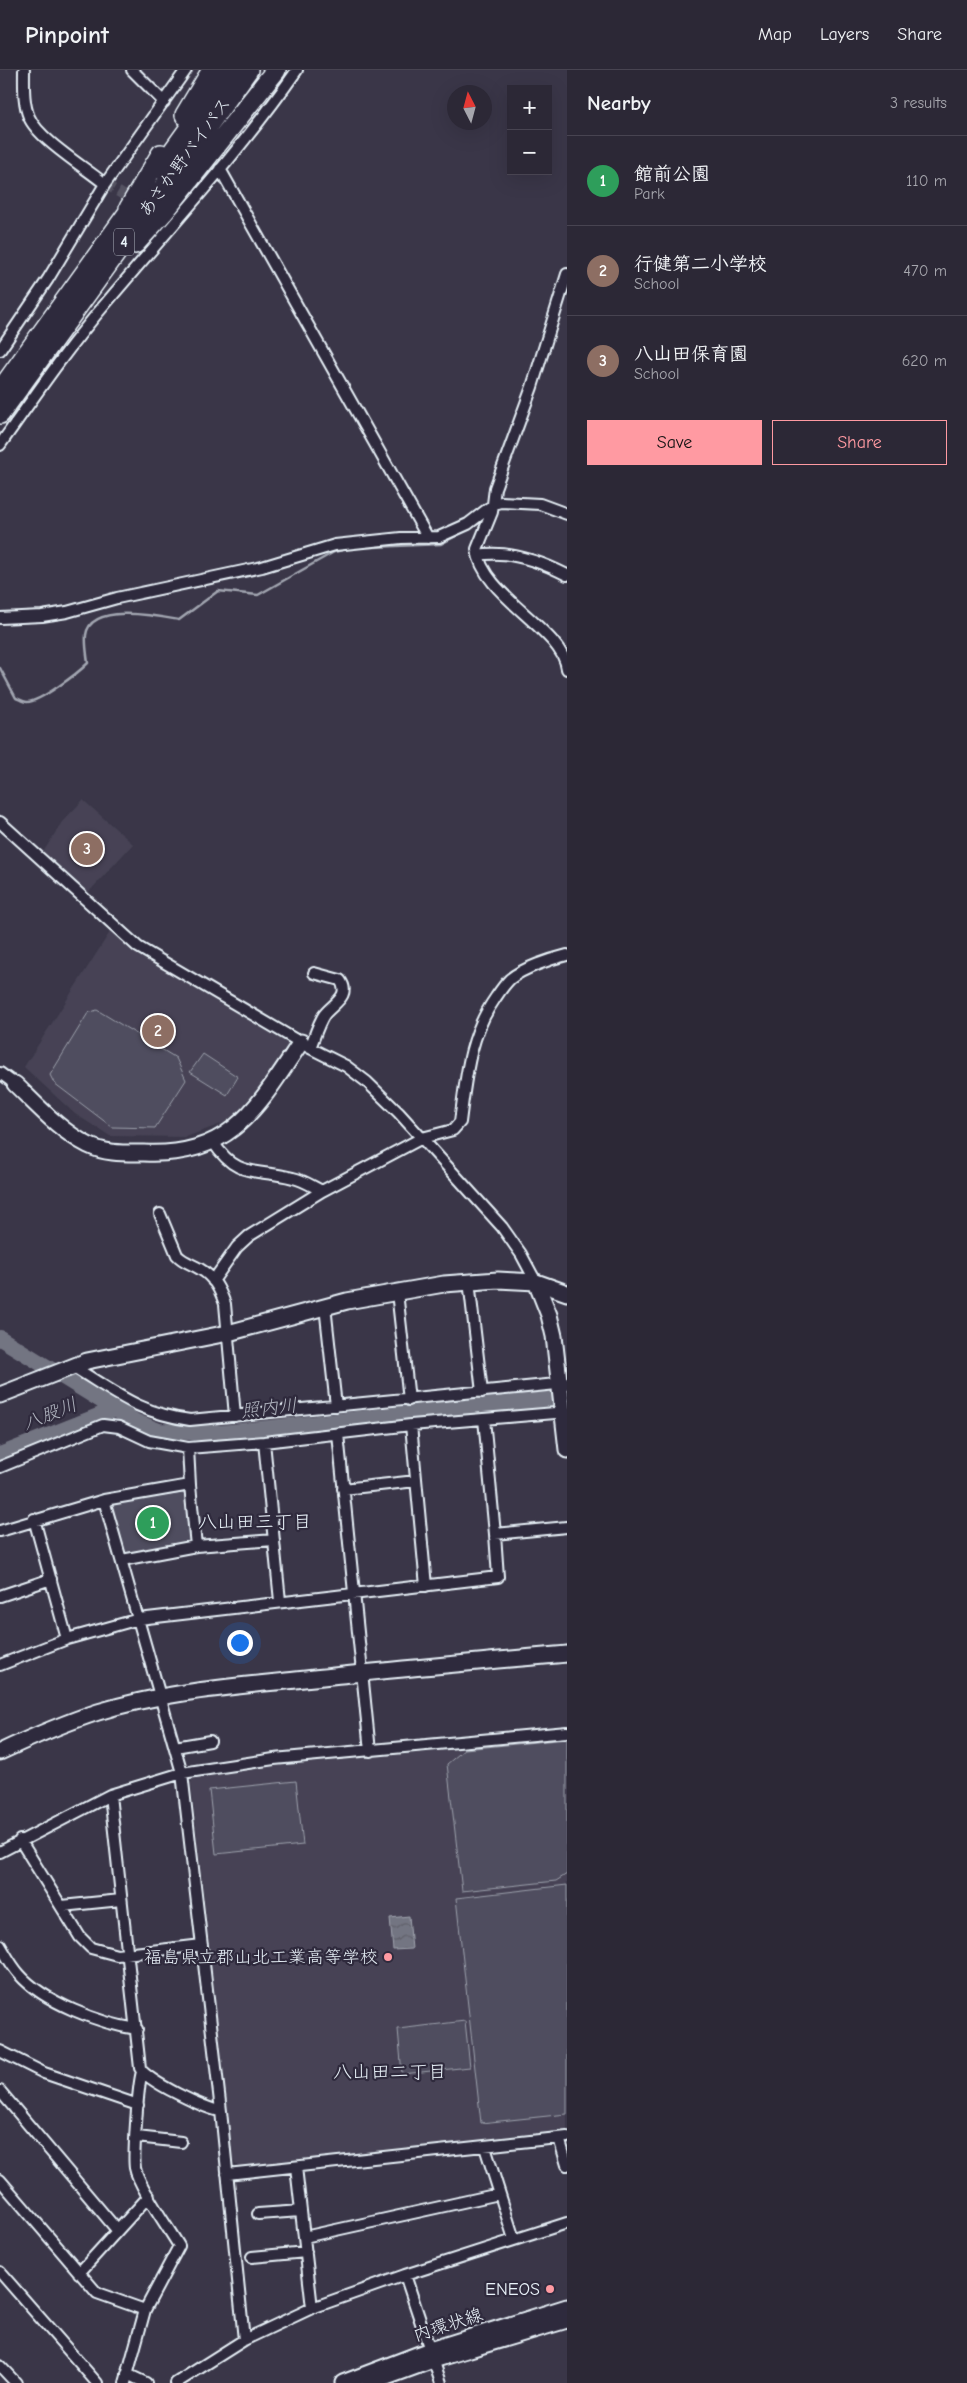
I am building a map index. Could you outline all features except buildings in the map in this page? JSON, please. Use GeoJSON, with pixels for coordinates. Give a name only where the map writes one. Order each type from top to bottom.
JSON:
{"type":"FeatureCollection","features":[{"type":"Feature","properties":{"kind":"highway"},"geometry":{"type":"LineString","coordinates":[[113,234],[212,70]]}},
{"type":"Feature","properties":{"kind":"highway","name":"あさか野バイパス"},"geometry":{"type":"LineString","coordinates":[[0,391],[231,70]]}},
{"type":"Feature","properties":{"kind":"highway","name":"あさか野バイパス"},"geometry":{"type":"LineString","coordinates":[[0,414],[248,70]]}},
{"type":"Feature","properties":{"kind":"highway"},"geometry":{"type":"LineString","coordinates":[[80,304],[163,213],[276,70]]}},
{"type":"Feature","properties":{"kind":"street"},"geometry":{"type":"LineString","coordinates":[[24,70],[27,108],[36,127],[46,138],[106,184]]}},
{"type":"Feature","properties":{"kind":"street"},"geometry":{"type":"LineString","coordinates":[[132,70],[164,102]]}},
{"type":"Feature","properties":{"kind":"street"},"geometry":{"type":"LineString","coordinates":[[0,350],[48,279],[106,184],[186,70]]}},
{"type":"Feature","properties":{"kind":"street"},"geometry":{"type":"LineString","coordinates":[[0,445],[45,382],[106,303],[174,226],[277,100],[297,70]]}},
{"type":"Feature","properties":{"kind":"street"},"geometry":{"type":"LineString","coordinates":[[220,169],[428,538]]}},
{"type":"Feature","properties":{"kind":"street"},"geometry":{"type":"LineString","coordinates":[[567,274],[532,387],[495,488],[494,504],[477,550],[485,574],[548,636],[566,660],[567,668]]}},
{"type":"Feature","properties":{"kind":"street"},"geometry":{"type":"LineString","coordinates":[[0,618],[42,616],[67,612],[117,598],[185,585],[262,567],[335,545],[439,536],[468,524],[494,504],[500,502],[530,502],[567,514]]}},
{"type":"Feature","properties":{"kind":"street"},"geometry":{"type":"LineString","coordinates":[[478,555],[524,557],[543,562],[567,575]]}},
{"type":"Feature","properties":{"kind":"street"},"geometry":{"type":"LineString","coordinates":[[0,822],[138,947],[357,1073],[422,1138],[502,1228],[521,1254],[536,1282],[552,1329],[564,1383],[567,1450]]}},
{"type":"Feature","properties":{"kind":"street"},"geometry":{"type":"LineString","coordinates":[[213,1280],[237,1247],[249,1236],[322,1191],[422,1138],[453,1130],[460,1122],[469,1057],[479,1025],[508,980],[550,960],[567,955]]}},
{"type":"Feature","properties":{"kind":"street"},"geometry":{"type":"LineString","coordinates":[[0,1073],[15,1084],[56,1122],[80,1140],[104,1151],[172,1153],[196,1149],[213,1142],[242,1122],[306,1045],[324,1016],[340,1001],[343,990],[340,980],[314,973]]}},
{"type":"Feature","properties":{"kind":"street"},"geometry":{"type":"LineString","coordinates":[[213,1142],[221,1154],[243,1170],[292,1178],[322,1191]]}},
{"type":"Feature","properties":{"kind":"street"},"geometry":{"type":"LineString","coordinates":[[160,1214],[178,1256],[206,1273],[213,1280],[225,1304],[235,1416]]}},
{"type":"Feature","properties":{"kind":"street"},"geometry":{"type":"LineString","coordinates":[[469,1282],[482,1392]]}},
{"type":"Feature","properties":{"kind":"street"},"geometry":{"type":"LineString","coordinates":[[0,1395],[86,1361],[228,1332],[325,1306],[397,1292],[469,1282],[536,1282],[567,1293]]}},
{"type":"Feature","properties":{"kind":"street"},"geometry":{"type":"LineString","coordinates":[[397,1292],[409,1400]]}},
{"type":"Feature","properties":{"kind":"street"},"geometry":{"type":"LineString","coordinates":[[325,1306],[336,1406]]}},
{"type":"Feature","properties":{"kind":"street"},"geometry":{"type":"LineString","coordinates":[[72,1366],[125,1400],[151,1412],[190,1420],[409,1400],[564,1383]]}},
{"type":"Feature","properties":{"kind":"street"},"geometry":{"type":"LineString","coordinates":[[0,1467],[103,1425],[119,1427],[149,1441],[188,1448],[264,1442],[411,1425],[565,1412]]}},
{"type":"Feature","properties":{"kind":"street"},"geometry":{"type":"LineString","coordinates":[[0,1665],[67,1639],[139,1619],[498,1577],[484,1419]]}},
{"type":"Feature","properties":{"kind":"street"},"geometry":{"type":"LineString","coordinates":[[411,1425],[426,1586]]}},
{"type":"Feature","properties":{"kind":"street"},"geometry":{"type":"LineString","coordinates":[[338,1434],[370,1751]]}},
{"type":"Feature","properties":{"kind":"street"},"geometry":{"type":"LineString","coordinates":[[264,1442],[280,1601]]}},
{"type":"Feature","properties":{"kind":"street"},"geometry":{"type":"LineString","coordinates":[[188,1448],[196,1546]]}},
{"type":"Feature","properties":{"kind":"street"},"geometry":{"type":"LineString","coordinates":[[343,1489],[416,1481]]}},
{"type":"Feature","properties":{"kind":"street"},"geometry":{"type":"LineString","coordinates":[[0,1530],[104,1500],[190,1485]]}},
{"type":"Feature","properties":{"kind":"street"},"geometry":{"type":"LineString","coordinates":[[104,1500],[182,1773],[221,2111],[244,2340]]}},
{"type":"Feature","properties":{"kind":"street"},"geometry":{"type":"LineString","coordinates":[[34,1519],[67,1639]]}},
{"type":"Feature","properties":{"kind":"street"},"geometry":{"type":"LineString","coordinates":[[495,1534],[567,1527]]}},
{"type":"Feature","properties":{"kind":"street"},"geometry":{"type":"LineString","coordinates":[[122,1560],[196,1546],[274,1540]]}},
{"type":"Feature","properties":{"kind":"street"},"geometry":{"type":"LineString","coordinates":[[0,1596],[50,1579]]}},
{"type":"Feature","properties":{"kind":"street"},"geometry":{"type":"LineString","coordinates":[[0,1752],[49,1730],[99,1712],[161,1696],[363,1673],[567,1654]]}},
{"type":"Feature","properties":{"kind":"street"},"geometry":{"type":"LineString","coordinates":[[0,1852],[110,1795],[182,1773],[265,1760],[567,1732]]}},
{"type":"Feature","properties":{"kind":"street"},"geometry":{"type":"LineString","coordinates":[[175,1746],[210,1741]]}},
{"type":"Feature","properties":{"kind":"street"},"geometry":{"type":"LineString","coordinates":[[110,1795],[142,2072],[138,2105],[135,2169],[149,2196],[180,2246],[145,2310],[126,2378],[146,2383]]}},
{"type":"Feature","properties":{"kind":"street"},"geometry":{"type":"LineString","coordinates":[[20,1840],[80,1937],[91,1948],[117,1955],[202,1945]]}},
{"type":"Feature","properties":{"kind":"street"},"geometry":{"type":"LineString","coordinates":[[62,1906],[121,1900]]}},
{"type":"Feature","properties":{"kind":"street"},"geometry":{"type":"LineString","coordinates":[[0,1945],[20,1975],[46,1995],[83,2013],[136,2029]]}},
{"type":"Feature","properties":{"kind":"street"},"geometry":{"type":"LineString","coordinates":[[1,2056],[44,2073],[138,2105]]}},
{"type":"Feature","properties":{"kind":"street"},"geometry":{"type":"LineString","coordinates":[[142,2072],[171,2091],[221,2111]]}},
{"type":"Feature","properties":{"kind":"street"},"geometry":{"type":"LineString","coordinates":[[0,2092],[117,2230]]}},
{"type":"Feature","properties":{"kind":"street"},"geometry":{"type":"LineString","coordinates":[[136,2137],[181,2142]]}},
{"type":"Feature","properties":{"kind":"street"},"geometry":{"type":"LineString","coordinates":[[227,2174],[563,2138],[567,2165]]}},
{"type":"Feature","properties":{"kind":"street"},"geometry":{"type":"LineString","coordinates":[[484,2147],[514,2239]]}},
{"type":"Feature","properties":{"kind":"street"},"geometry":{"type":"LineString","coordinates":[[296,2167],[312,2308]]}},
{"type":"Feature","properties":{"kind":"street"},"geometry":{"type":"LineString","coordinates":[[1,2183],[97,2293],[145,2310]]}},
{"type":"Feature","properties":{"kind":"street"},"geometry":{"type":"LineString","coordinates":[[304,2237],[500,2194]]}},
{"type":"Feature","properties":{"kind":"street"},"geometry":{"type":"LineString","coordinates":[[79,2272],[149,2196]]}},
{"type":"Feature","properties":{"kind":"street"},"geometry":{"type":"LineString","coordinates":[[258,2214],[301,2211]]}},
{"type":"Feature","properties":{"kind":"street"},"geometry":{"type":"LineString","coordinates":[[176,2383],[244,2340],[312,2308],[405,2275],[567,2223]]}},
{"type":"Feature","properties":{"kind":"street"},"geometry":{"type":"LineString","coordinates":[[252,2257],[306,2252]]}},
{"type":"Feature","properties":{"kind":"street"},"geometry":{"type":"LineString","coordinates":[[0,2272],[97,2383]]}},
{"type":"Feature","properties":{"kind":"street"},"geometry":{"type":"LineString","coordinates":[[405,2275],[440,2383]]}},
{"type":"Feature","properties":{"kind":"street","name":"内環状線"},"geometry":{"type":"LineString","coordinates":[[343,2383],[432,2355],[567,2307]]}},
{"type":"Feature","properties":{"kind":"street"},"geometry":{"type":"LineString","coordinates":[[370,2383],[432,2355],[567,2320]]}},
{"type":"Feature","properties":{"kind":"street"},"geometry":{"type":"LineString","coordinates":[[0,2366],[16,2383]]}},
{"type":"Feature","properties":{"kind":"shaded area"},"geometry":{"type":"Polygon","coordinates":[[[83,800],[133,844],[86,895],[42,854],[62,822],[83,800]]]}},
{"type":"Feature","properties":{"kind":"shaded area"},"geometry":{"type":"Polygon","coordinates":[[[110,932],[137,952],[247,1019],[292,1042],[258,1092],[229,1121],[186,1137],[110,1136],[75,1114],[24,1067],[110,932]]]}},
{"type":"Feature","properties":{"kind":"shaded area"},"geometry":{"type":"Polygon","coordinates":[[[97,1010],[176,1058],[186,1080],[155,1128],[112,1127],[54,1083],[50,1075],[88,1013],[97,1010]]]}},
{"type":"Feature","properties":{"kind":"shaded area"},"geometry":{"type":"Polygon","coordinates":[[[203,1054],[238,1077],[227,1095],[190,1072],[203,1054]]]}},
{"type":"Feature","properties":{"kind":"shaded area"},"geometry":{"type":"Polygon","coordinates":[[[182,1493],[187,1496],[191,1539],[188,1543],[127,1554],[123,1552],[112,1507],[116,1503],[182,1493]]]}},
{"type":"Feature","properties":{"kind":"shaded area","name":"福島県立郡山北工業高等学校"},"geometry":{"type":"Polygon","coordinates":[[[567,1736],[567,2130],[240,2167],[233,2161],[191,1783],[192,1777],[232,1770],[567,1736]]]}},
{"type":"Feature","properties":{"kind":"shaded area"},"geometry":{"type":"Polygon","coordinates":[[[567,1739],[567,1874],[556,1881],[462,1891],[447,1764],[465,1749],[567,1739]]]}},
{"type":"Feature","properties":{"kind":"shaded area"},"geometry":{"type":"Polygon","coordinates":[[[296,1781],[303,1845],[216,1854],[209,1790],[296,1781]]]}},
{"type":"Feature","properties":{"kind":"shaded area"},"geometry":{"type":"Polygon","coordinates":[[[567,1885],[567,2114],[481,2123],[456,1898],[567,1885]]]}},
{"type":"Feature","properties":{"kind":"shaded area"},"geometry":{"type":"Polygon","coordinates":[[[465,2021],[470,2067],[402,2074],[398,2029],[465,2021]]]}},
{"type":"Feature","properties":{"kind":"water"},"geometry":{"type":"Polygon","coordinates":[[[409,1916],[412,1949],[393,1950],[390,1918],[409,1916]]]}},
{"type":"Feature","properties":{"kind":"waterway"},"geometry":{"type":"LineString","coordinates":[[472,527],[478,524]]}},
{"type":"Feature","properties":{"kind":"waterway"},"geometry":{"type":"LineString","coordinates":[[0,668],[16,698],[26,702],[33,701],[59,686],[88,663],[86,635],[90,625],[99,618],[112,615],[141,614],[179,620],[218,591],[258,595],[334,552],[351,548],[441,544],[467,530]]}},
{"type":"Feature","properties":{"kind":"waterway","name":"照内川"},"geometry":{"type":"LineString","coordinates":[[0,1338],[136,1422],[159,1431],[221,1433],[567,1397]]}},
{"type":"Feature","properties":{"kind":"waterway","name":"八股川"},"geometry":{"type":"LineString","coordinates":[[0,1455],[116,1409]]}},
{"type":"Feature","properties":{"kind":"tunnel"},"geometry":{"type":"LineString","coordinates":[[105,184],[137,203]]}},
{"type":"Feature","properties":{"kind":"place","name":"八山田保育園"},"geometry":{"type":"Point","coordinates":[87,849]}},
{"type":"Feature","properties":{"kind":"place","name":"行健第二小学校"},"geometry":{"type":"Point","coordinates":[158,1031]}},
{"type":"Feature","properties":{"kind":"place","name":"館前公園"},"geometry":{"type":"Point","coordinates":[153,1523]}},
{"type":"Feature","properties":{"kind":"place","name":"福島県立郡山北工業高等学校"},"geometry":{"type":"Point","coordinates":[388,1957]}},
{"type":"Feature","properties":{"kind":"place","name":"ENEOS"},"geometry":{"type":"Point","coordinates":[550,2289]}},
{"type":"Feature","properties":{"kind":"district","name":"八山田三丁目"},"geometry":{"type":"Point","coordinates":[255,1522]}},
{"type":"Feature","properties":{"kind":"district","name":"八山田二丁目"},"geometry":{"type":"Point","coordinates":[390,2072]}}]}
